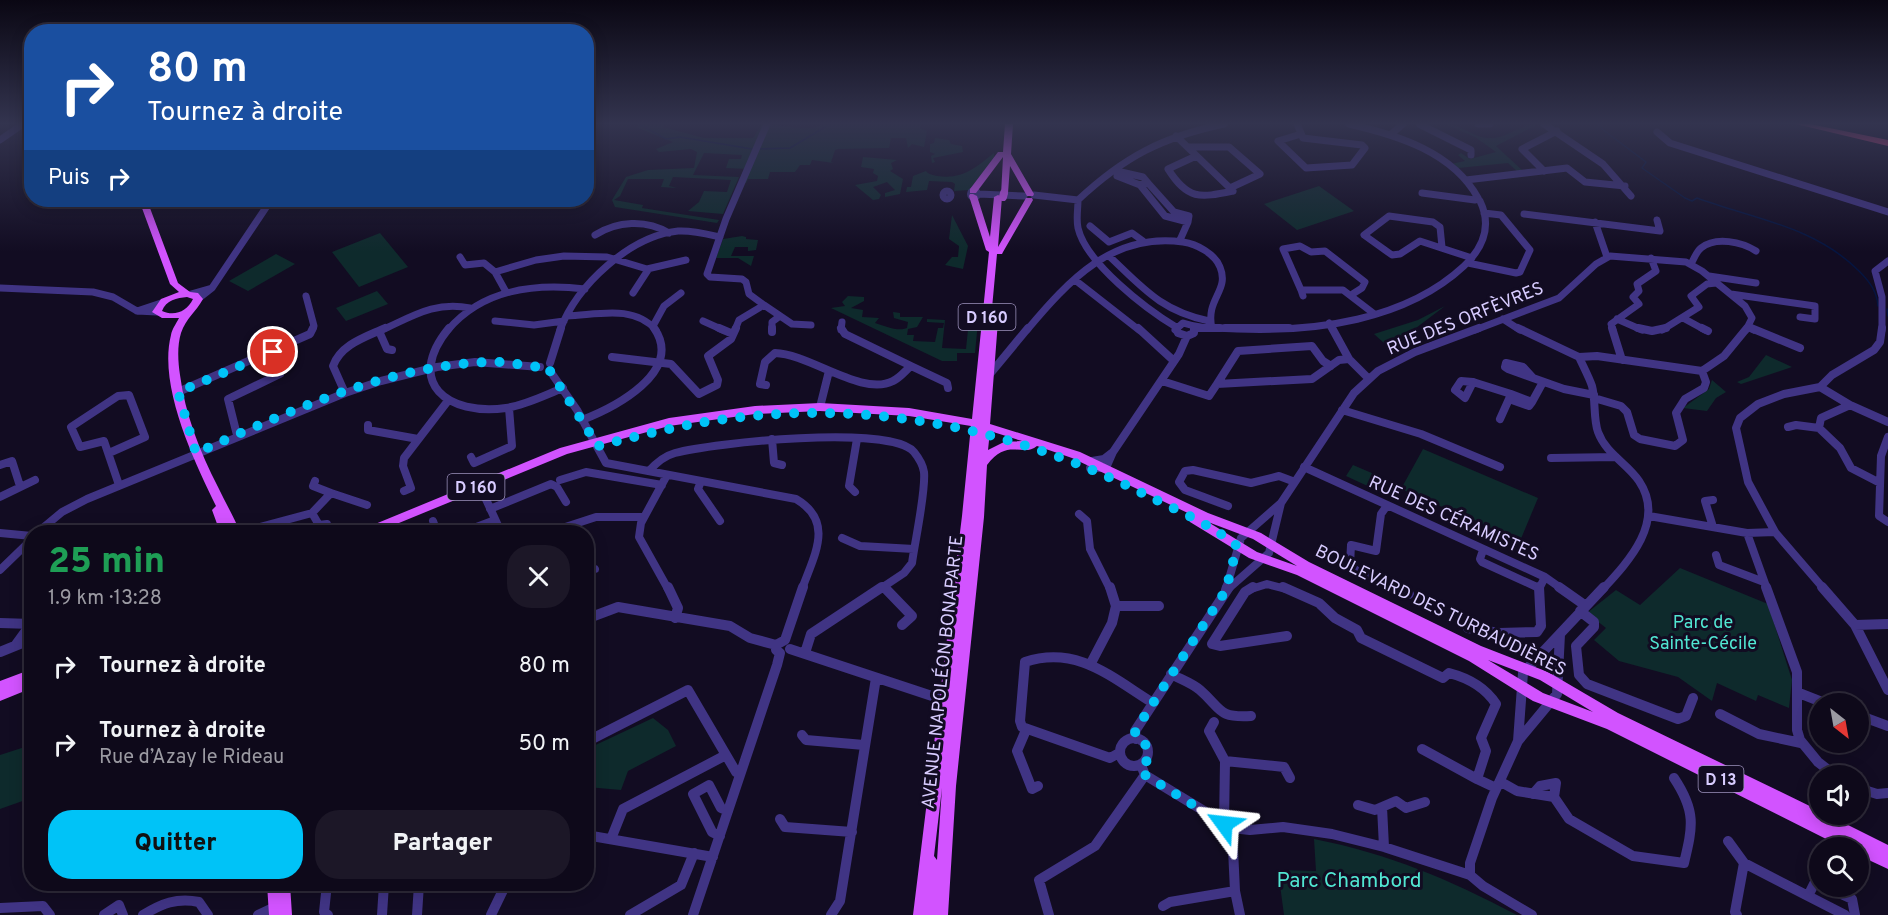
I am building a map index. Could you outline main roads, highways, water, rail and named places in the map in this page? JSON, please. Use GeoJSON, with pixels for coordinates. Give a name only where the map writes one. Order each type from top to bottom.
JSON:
{"type":"FeatureCollection","features":[{"type":"Feature","properties":{"kind":"main road"},"geometry":{"type":"LineString","coordinates":[[992,167],[967,194],[995,256]]}},
{"type":"Feature","properties":{"kind":"main road","name":"D 160"},"geometry":{"type":"LineString","coordinates":[[981,428],[978,400],[1003,167]]}},
{"type":"Feature","properties":{"kind":"main road"},"geometry":{"type":"LineString","coordinates":[[995,256],[1030,197],[1012,167]]}},
{"type":"Feature","properties":{"kind":"main road"},"geometry":{"type":"LineString","coordinates":[[146,207],[174,284],[192,296],[195,306],[186,312],[167,317]]}},
{"type":"Feature","properties":{"kind":"main road","name":"D 160"},"geometry":{"type":"LineString","coordinates":[[981,428],[990,374],[995,256]]}},
{"type":"Feature","properties":{"kind":"main road"},"geometry":{"type":"LineString","coordinates":[[162,304],[174,284]]}},
{"type":"Feature","properties":{"kind":"main road"},"geometry":{"type":"LineString","coordinates":[[162,304],[192,296]]}},
{"type":"Feature","properties":{"kind":"main road"},"geometry":{"type":"LineString","coordinates":[[162,304],[167,317],[175,324],[177,336]]}},
{"type":"Feature","properties":{"kind":"main road"},"geometry":{"type":"LineString","coordinates":[[186,312],[180,322],[177,336],[175,364],[178,392],[196,453],[231,525]]}},
{"type":"Feature","properties":{"kind":"main road"},"geometry":{"type":"LineString","coordinates":[[938,417],[966,413],[978,400]]}},
{"type":"Feature","properties":{"kind":"main road","name":"D 160"},"geometry":{"type":"LineString","coordinates":[[385,525],[526,466],[596,444],[713,415],[822,407],[880,409],[938,417],[981,428]]}},
{"type":"Feature","properties":{"kind":"main road","name":"D 160"},"geometry":{"type":"LineString","coordinates":[[401,525],[596,444],[718,420],[800,413],[878,415],[981,428]]}},
{"type":"Feature","properties":{"kind":"main road","name":"BOULEVARD DES TURBAUDIÈRES"},"geometry":{"type":"LineString","coordinates":[[981,428],[1106,468],[1204,516],[1248,532],[1305,565],[1467,645],[1558,684],[1613,717],[1888,852]]}},
{"type":"Feature","properties":{"kind":"main road","name":"BOULEVARD DES TURBAUDIÈRES"},"geometry":{"type":"LineString","coordinates":[[981,428],[1091,465],[1214,529],[1237,546],[1263,559],[1301,572],[1496,669],[1520,686],[1552,702],[1612,725],[1888,862]]}},
{"type":"Feature","properties":{"kind":"main road","name":"AVENUE NAPOLÉON BONAPARTE"},"geometry":{"type":"LineString","coordinates":[[942,912],[950,774],[982,464],[981,428]]}},
{"type":"Feature","properties":{"kind":"main road","name":"AVENUE NAPOLÉON BONAPARTE"},"geometry":{"type":"LineString","coordinates":[[920,915],[981,428]]}},
{"type":"Feature","properties":{"kind":"main road"},"geometry":{"type":"LineString","coordinates":[[982,464],[991,451],[998,447],[1011,444],[1032,446]]}},
{"type":"Feature","properties":{"kind":"main road"},"geometry":{"type":"LineString","coordinates":[[207,478],[223,525]]}},
{"type":"Feature","properties":{"kind":"main road"},"geometry":{"type":"LineString","coordinates":[[0,687],[24,677]]}},
{"type":"Feature","properties":{"kind":"main road"},"geometry":{"type":"LineString","coordinates":[[0,695],[24,685]]}},
{"type":"Feature","properties":{"kind":"main road","name":"AVENUE NAPOLÉON BONAPARTE"},"geometry":{"type":"LineString","coordinates":[[927,915],[931,883],[930,840]]}},
{"type":"Feature","properties":{"kind":"main road"},"geometry":{"type":"LineString","coordinates":[[275,891],[279,912]]}},
{"type":"Feature","properties":{"kind":"main road"},"geometry":{"type":"LineString","coordinates":[[279,912],[282,891]]}},
{"type":"Feature","properties":{"kind":"waterway"},"geometry":{"type":"LineString","coordinates":[[1643,167],[1685,198],[1692,201],[1697,198],[1761,218],[1823,244],[1859,271],[1872,287],[1878,306]]}},
{"type":"Feature","properties":{"kind":"waterway"},"geometry":{"type":"LineString","coordinates":[[1887,309],[1888,316]]}},
{"type":"Feature","properties":{"kind":"park label","name":"Parc de Sainte-Cécile"},"geometry":{"type":"Point","coordinates":[1703,632]}},
{"type":"Feature","properties":{"kind":"park label","name":"Parc Chambord"},"geometry":{"type":"Point","coordinates":[1349,880]}}]}
